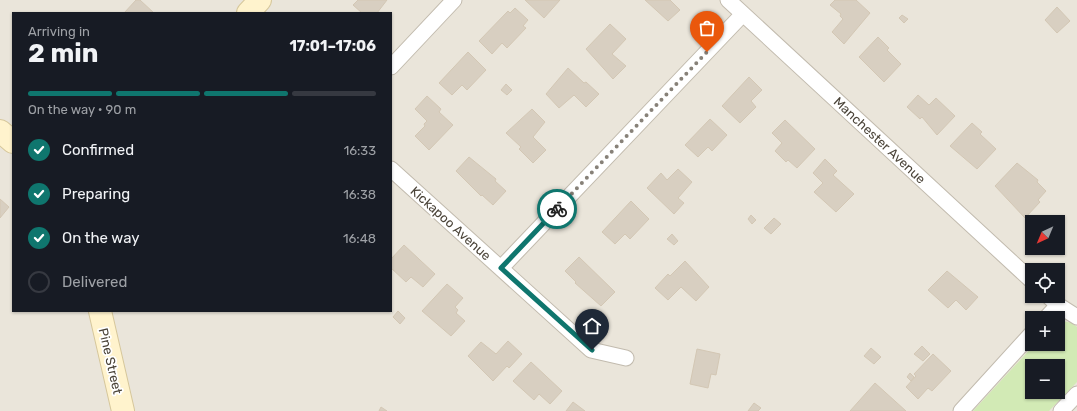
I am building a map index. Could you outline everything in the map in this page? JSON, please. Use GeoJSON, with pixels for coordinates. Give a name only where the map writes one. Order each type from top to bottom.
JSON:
{"type":"FeatureCollection","features":[{"type":"Feature","properties":{"kind":"street"},"geometry":{"type":"LineString","coordinates":[[249,12],[260,0]]}},
{"type":"Feature","properties":{"kind":"street"},"geometry":{"type":"LineString","coordinates":[[392,66],[454,0]]}},
{"type":"Feature","properties":{"kind":"street","name":"Manchester Avenue"},"geometry":{"type":"LineString","coordinates":[[728,0],[1025,275]]}},
{"type":"Feature","properties":{"kind":"street"},"geometry":{"type":"LineString","coordinates":[[501,268],[743,14]]}},
{"type":"Feature","properties":{"kind":"street"},"geometry":{"type":"LineString","coordinates":[[0,131],[12,141]]}},
{"type":"Feature","properties":{"kind":"street","name":"Kickapoo Avenue"},"geometry":{"type":"LineString","coordinates":[[392,170],[592,350],[626,358]]}},
{"type":"Feature","properties":{"kind":"street"},"geometry":{"type":"LineString","coordinates":[[1056,303],[1077,317]]}},
{"type":"Feature","properties":{"kind":"street","name":"Pine Street"},"geometry":{"type":"LineString","coordinates":[[100,312],[123,411]]}},
{"type":"Feature","properties":{"kind":"street"},"geometry":{"type":"LineString","coordinates":[[961,411],[1025,341]]}},
{"type":"Feature","properties":{"kind":"street"},"geometry":{"type":"LineString","coordinates":[[1061,411],[1077,394]]}},
{"type":"Feature","properties":{"kind":"shaded area"},"geometry":{"type":"Polygon","coordinates":[[[0,0],[1077,0],[1077,411],[0,411],[0,0]]]}},
{"type":"Feature","properties":{"kind":"green space"},"geometry":{"type":"Polygon","coordinates":[[[1065,321],[1072,323],[1077,327],[1077,382],[1065,394],[1065,359],[1025,359],[1025,399],[1061,399],[1049,411],[973,411],[1029,351],[1065,351],[1065,321]]]}},
{"type":"Feature","properties":{"kind":"building"},"geometry":{"type":"Polygon","coordinates":[[[136,0],[140,0],[153,12],[125,12],[136,0]]]}},
{"type":"Feature","properties":{"kind":"building"},"geometry":{"type":"Polygon","coordinates":[[[358,0],[387,0],[378,12],[361,12],[353,5],[358,0]]]}},
{"type":"Feature","properties":{"kind":"building"},"geometry":{"type":"Polygon","coordinates":[[[525,0],[560,0],[544,18],[525,0]]]}},
{"type":"Feature","properties":{"kind":"building"},"geometry":{"type":"Polygon","coordinates":[[[645,0],[670,0],[680,10],[668,21],[645,0]]]}},
{"type":"Feature","properties":{"kind":"building"},"geometry":{"type":"Polygon","coordinates":[[[835,0],[856,0],[870,13],[844,44],[832,32],[843,19],[840,16],[841,14],[830,5],[835,0]]]}},
{"type":"Feature","properties":{"kind":"building"},"geometry":{"type":"Polygon","coordinates":[[[1057,7],[1070,21],[1057,33],[1045,20],[1057,7]]]}},
{"type":"Feature","properties":{"kind":"building"},"geometry":{"type":"Polygon","coordinates":[[[515,8],[528,20],[523,26],[526,28],[507,48],[502,43],[492,54],[479,41],[508,11],[510,13],[515,8]]]}},
{"type":"Feature","properties":{"kind":"building"},"geometry":{"type":"Polygon","coordinates":[[[902,15],[908,19],[904,23],[899,18],[902,15]]]}},
{"type":"Feature","properties":{"kind":"building"},"geometry":{"type":"Polygon","coordinates":[[[610,24],[626,39],[612,54],[626,66],[613,79],[586,49],[610,24]]]}},
{"type":"Feature","properties":{"kind":"building"},"geometry":{"type":"Polygon","coordinates":[[[878,37],[889,48],[887,50],[901,64],[884,82],[859,57],[878,37]]]}},
{"type":"Feature","properties":{"kind":"building"},"geometry":{"type":"Polygon","coordinates":[[[468,52],[486,70],[467,90],[462,85],[452,95],[439,83],[468,52]]]}},
{"type":"Feature","properties":{"kind":"building"},"geometry":{"type":"Polygon","coordinates":[[[568,68],[584,83],[586,82],[599,94],[586,107],[574,95],[559,108],[546,94],[568,68]]]}},
{"type":"Feature","properties":{"kind":"building"},"geometry":{"type":"Polygon","coordinates":[[[749,77],[762,90],[751,101],[756,107],[740,123],[722,106],[749,77]]]}},
{"type":"Feature","properties":{"kind":"building"},"geometry":{"type":"Polygon","coordinates":[[[506,84],[512,90],[507,95],[501,90],[506,84]]]}},
{"type":"Feature","properties":{"kind":"building"},"geometry":{"type":"Polygon","coordinates":[[[918,95],[929,105],[936,98],[955,116],[937,135],[922,117],[920,119],[907,107],[918,95]]]}},
{"type":"Feature","properties":{"kind":"building"},"geometry":{"type":"Polygon","coordinates":[[[427,96],[441,109],[439,112],[453,125],[429,150],[415,136],[425,126],[424,124],[427,121],[415,109],[427,96]]]}},
{"type":"Feature","properties":{"kind":"building"},"geometry":{"type":"Polygon","coordinates":[[[532,109],[545,122],[533,137],[546,150],[533,163],[519,149],[521,147],[506,133],[532,109]]]}},
{"type":"Feature","properties":{"kind":"building"},"geometry":{"type":"Polygon","coordinates":[[[710,119],[727,135],[712,151],[708,147],[698,157],[685,145],[710,119]]]}},
{"type":"Feature","properties":{"kind":"building"},"geometry":{"type":"Polygon","coordinates":[[[785,120],[815,149],[797,168],[788,160],[786,162],[775,151],[782,143],[772,133],[785,120]]]}},
{"type":"Feature","properties":{"kind":"building"},"geometry":{"type":"Polygon","coordinates":[[[972,123],[982,132],[980,134],[996,149],[977,169],[950,146],[972,123]]]}},
{"type":"Feature","properties":{"kind":"building"},"geometry":{"type":"Polygon","coordinates":[[[469,157],[496,179],[495,181],[506,191],[493,205],[482,195],[481,196],[456,171],[469,157]]]}},
{"type":"Feature","properties":{"kind":"building"},"geometry":{"type":"Polygon","coordinates":[[[825,159],[837,171],[833,175],[854,194],[836,212],[814,192],[823,183],[813,173],[825,159]]]}},
{"type":"Feature","properties":{"kind":"building"},"geometry":{"type":"Polygon","coordinates":[[[1017,163],[1038,180],[1037,182],[1046,191],[1038,200],[1040,202],[1028,215],[1025,215],[1025,218],[995,186],[1017,163]]]}},
{"type":"Feature","properties":{"kind":"building"},"geometry":{"type":"Polygon","coordinates":[[[678,169],[692,182],[678,198],[684,203],[674,214],[647,188],[661,173],[667,180],[678,169]]]}},
{"type":"Feature","properties":{"kind":"building"},"geometry":{"type":"Polygon","coordinates":[[[0,199],[9,207],[0,218],[0,199]]]}},
{"type":"Feature","properties":{"kind":"building"},"geometry":{"type":"Polygon","coordinates":[[[631,201],[649,219],[630,239],[625,234],[615,244],[602,232],[631,201]]]}},
{"type":"Feature","properties":{"kind":"building"},"geometry":{"type":"Polygon","coordinates":[[[751,215],[756,220],[752,224],[748,219],[751,215]]]}},
{"type":"Feature","properties":{"kind":"building"},"geometry":{"type":"Polygon","coordinates":[[[774,218],[781,224],[771,234],[764,228],[774,218]]]}},
{"type":"Feature","properties":{"kind":"building"},"geometry":{"type":"Polygon","coordinates":[[[672,234],[678,241],[674,245],[667,239],[672,234]]]}},
{"type":"Feature","properties":{"kind":"building"},"geometry":{"type":"Polygon","coordinates":[[[404,245],[435,274],[423,287],[411,277],[406,282],[392,269],[392,258],[404,245]]]}},
{"type":"Feature","properties":{"kind":"building"},"geometry":{"type":"Polygon","coordinates":[[[579,257],[615,292],[601,306],[575,283],[576,282],[565,271],[579,257]]]}},
{"type":"Feature","properties":{"kind":"building"},"geometry":{"type":"Polygon","coordinates":[[[685,261],[709,287],[696,301],[681,287],[668,300],[655,288],[668,274],[670,276],[685,261]]]}},
{"type":"Feature","properties":{"kind":"building"},"geometry":{"type":"Polygon","coordinates":[[[947,271],[978,297],[966,310],[956,300],[948,308],[928,290],[947,271]]]}},
{"type":"Feature","properties":{"kind":"building"},"geometry":{"type":"Polygon","coordinates":[[[447,284],[463,298],[455,307],[458,310],[456,313],[465,321],[451,336],[422,311],[447,284]]]}},
{"type":"Feature","properties":{"kind":"building"},"geometry":{"type":"Polygon","coordinates":[[[398,311],[405,318],[400,324],[393,317],[398,311]]]}},
{"type":"Feature","properties":{"kind":"building"},"geometry":{"type":"Polygon","coordinates":[[[508,341],[522,354],[509,368],[507,366],[493,381],[468,356],[481,342],[496,354],[508,341]]]}},
{"type":"Feature","properties":{"kind":"building"},"geometry":{"type":"Polygon","coordinates":[[[922,346],[930,354],[923,361],[914,354],[922,346]]]}},
{"type":"Feature","properties":{"kind":"building"},"geometry":{"type":"Polygon","coordinates":[[[871,348],[881,357],[874,364],[864,356],[871,348]]]}},
{"type":"Feature","properties":{"kind":"building"},"geometry":{"type":"Polygon","coordinates":[[[697,349],[720,354],[716,375],[711,374],[708,388],[690,384],[697,349]]]}},
{"type":"Feature","properties":{"kind":"building"},"geometry":{"type":"Polygon","coordinates":[[[933,354],[951,371],[932,391],[928,388],[918,399],[906,387],[916,376],[914,374],[933,354]]]}},
{"type":"Feature","properties":{"kind":"building"},"geometry":{"type":"Polygon","coordinates":[[[531,362],[562,391],[550,404],[539,394],[534,400],[513,381],[531,362]]]}},
{"type":"Feature","properties":{"kind":"building"},"geometry":{"type":"Polygon","coordinates":[[[910,373],[914,377],[911,381],[907,377],[910,373]]]}},
{"type":"Feature","properties":{"kind":"building"},"geometry":{"type":"Polygon","coordinates":[[[875,383],[906,411],[850,411],[875,383]]]}},
{"type":"Feature","properties":{"kind":"building"},"geometry":{"type":"Polygon","coordinates":[[[573,402],[585,411],[566,411],[573,402]]]}},
{"type":"Feature","properties":{"kind":"building"},"geometry":{"type":"Polygon","coordinates":[[[754,403],[761,408],[758,411],[748,411],[754,403]]]}},
{"type":"Feature","properties":{"kind":"building"},"geometry":{"type":"Polygon","coordinates":[[[381,407],[387,411],[379,411],[381,407]]]}},
{"type":"Feature","properties":{"kind":"way so far"},"geometry":{"type":"LineString","coordinates":[[557,209],[707,52]]}},
{"type":"Feature","properties":{"kind":"route"},"geometry":{"type":"LineString","coordinates":[[557,209],[501,268],[592,350]]}}]}
